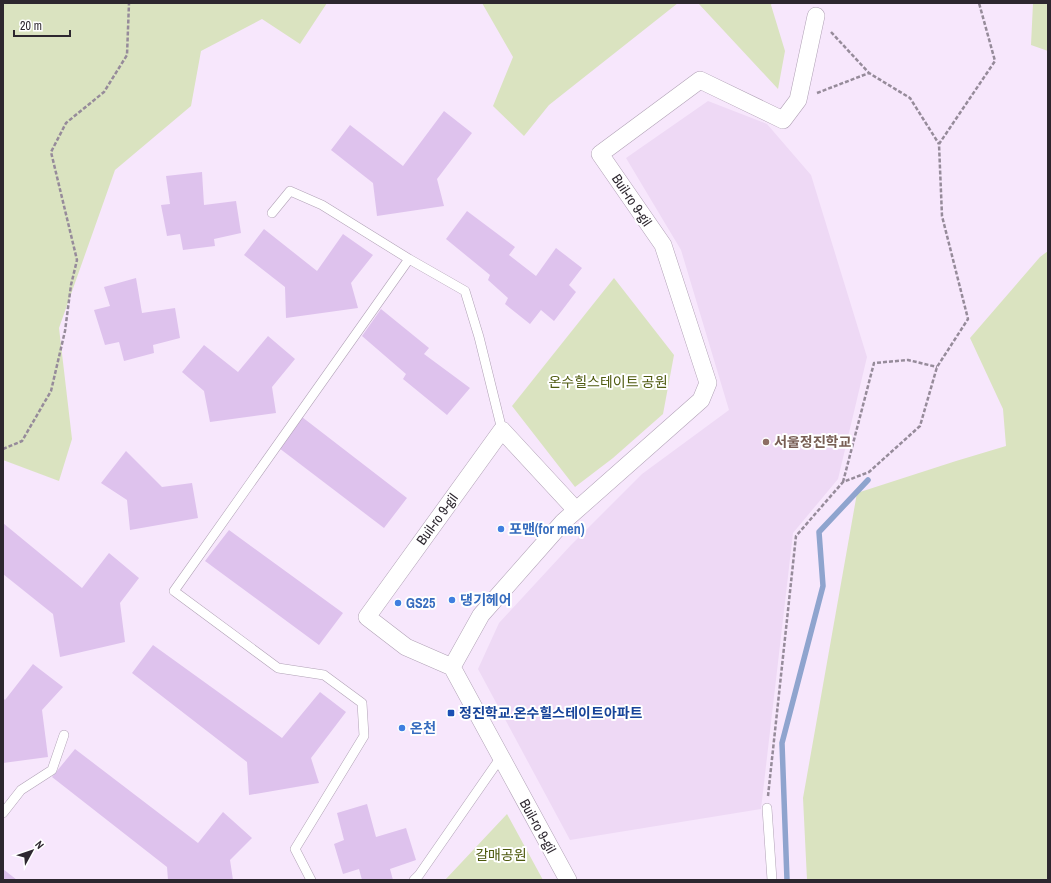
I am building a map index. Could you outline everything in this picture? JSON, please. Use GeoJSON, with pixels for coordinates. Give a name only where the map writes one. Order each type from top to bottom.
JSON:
{"type":"FeatureCollection","features":[{"type":"Feature","properties":{"kind":"street","name":"Buil-ro 9-gil"},"geometry":{"type":"LineString","coordinates":[[452,667],[481,615],[563,522],[701,400],[708,383],[663,245],[600,154],[700,80],[783,120],[798,100],[816,16]]}},
{"type":"Feature","properties":{"kind":"street","name":"Buil-ro 9-gil"},"geometry":{"type":"LineString","coordinates":[[502,430],[367,617],[406,647],[452,667],[568,880]]}},
{"type":"Feature","properties":{"kind":"street"},"geometry":{"type":"LineString","coordinates":[[502,430],[576,510]]}},
{"type":"Feature","properties":{"kind":"lane"},"geometry":{"type":"LineString","coordinates":[[272,213],[290,191],[322,205],[409,259],[465,291],[479,337],[502,430]]}},
{"type":"Feature","properties":{"kind":"lane"},"geometry":{"type":"LineString","coordinates":[[311,880],[295,849],[364,736],[362,703],[324,675],[278,668],[174,591],[409,259]]}},
{"type":"Feature","properties":{"kind":"lane"},"geometry":{"type":"LineString","coordinates":[[3,813],[21,790],[52,770],[64,735]]}},
{"type":"Feature","properties":{"kind":"lane"},"geometry":{"type":"LineString","coordinates":[[414,880],[501,757]]}},
{"type":"Feature","properties":{"kind":"lane"},"geometry":{"type":"LineString","coordinates":[[766,808],[772,880]]}},
{"type":"Feature","properties":{"kind":"path"},"geometry":{"type":"LineString","coordinates":[[3,449],[22,441],[51,391],[65,331],[71,285],[77,260],[51,152],[66,123],[104,92],[127,55],[129,3]]}},
{"type":"Feature","properties":{"kind":"path"},"geometry":{"type":"LineString","coordinates":[[939,144],[995,61],[979,3]]}},
{"type":"Feature","properties":{"kind":"path"},"geometry":{"type":"LineString","coordinates":[[816,16],[869,73],[910,98],[939,144],[942,216],[968,319],[937,367],[920,426],[869,472],[843,482]]}},
{"type":"Feature","properties":{"kind":"path"},"geometry":{"type":"LineString","coordinates":[[798,100],[869,73]]}},
{"type":"Feature","properties":{"kind":"path"},"geometry":{"type":"LineString","coordinates":[[766,808],[796,536],[843,482],[874,363],[908,360],[937,367]]}},
{"type":"Feature","properties":{"kind":"shaded area","name":"서울정진학교"},"geometry":{"type":"Polygon","coordinates":[[[708,101],[767,124],[811,175],[867,357],[838,479],[793,533],[761,809],[570,840],[478,669],[499,623],[571,545],[642,474],[729,410],[681,250],[626,158],[708,101]]]}},
{"type":"Feature","properties":{"kind":"green space"},"geometry":{"type":"Polygon","coordinates":[[[3,3],[327,3],[300,44],[262,19],[201,51],[191,106],[115,170],[59,328],[72,439],[59,481],[3,460],[3,3]]]}},
{"type":"Feature","properties":{"kind":"green space"},"geometry":{"type":"Polygon","coordinates":[[[482,3],[678,3],[549,105],[524,136],[493,106],[513,57],[482,3]]]}},
{"type":"Feature","properties":{"kind":"green space"},"geometry":{"type":"Polygon","coordinates":[[[698,3],[772,3],[771,5],[785,51],[778,89],[698,3]]]}},
{"type":"Feature","properties":{"kind":"green space"},"geometry":{"type":"Polygon","coordinates":[[[1033,3],[1048,3],[1048,51],[1031,45],[1033,3]]]}},
{"type":"Feature","properties":{"kind":"green space"},"geometry":{"type":"Polygon","coordinates":[[[1048,251],[1048,880],[807,880],[803,798],[857,493],[1006,446],[1003,409],[970,338],[1040,257],[1048,251]]]}},
{"type":"Feature","properties":{"kind":"green space","name":"온수힐스테이트 공원"},"geometry":{"type":"Polygon","coordinates":[[[614,278],[674,355],[663,414],[613,458],[575,487],[512,406],[614,278]]]}},
{"type":"Feature","properties":{"kind":"green space","name":"갈매공원"},"geometry":{"type":"Polygon","coordinates":[[[507,814],[543,880],[445,880],[507,814]]]}},
{"type":"Feature","properties":{"kind":"building"},"geometry":{"type":"Polygon","coordinates":[[[444,111],[472,133],[437,179],[444,206],[377,216],[373,183],[331,150],[350,125],[403,166],[444,111]]]}},
{"type":"Feature","properties":{"kind":"building"},"geometry":{"type":"Polygon","coordinates":[[[202,172],[204,205],[236,201],[241,233],[214,239],[215,246],[183,250],[180,234],[167,236],[161,205],[170,204],[166,176],[202,172]]]}},
{"type":"Feature","properties":{"kind":"building"},"geometry":{"type":"Polygon","coordinates":[[[467,211],[515,247],[509,255],[536,276],[556,248],[582,268],[569,285],[576,292],[554,321],[541,310],[530,324],[505,304],[508,298],[488,280],[490,275],[446,239],[467,211]]]}},
{"type":"Feature","properties":{"kind":"building"},"geometry":{"type":"Polygon","coordinates":[[[264,229],[317,271],[343,234],[373,255],[351,283],[358,308],[286,318],[285,287],[244,255],[264,229]]]}},
{"type":"Feature","properties":{"kind":"building"},"geometry":{"type":"Polygon","coordinates":[[[136,278],[142,313],[175,308],[180,338],[153,345],[154,353],[124,361],[119,342],[105,345],[94,310],[110,306],[104,287],[136,278]]]}},
{"type":"Feature","properties":{"kind":"building"},"geometry":{"type":"Polygon","coordinates":[[[381,309],[429,348],[424,354],[470,388],[447,415],[403,379],[406,374],[362,336],[381,309]]]}},
{"type":"Feature","properties":{"kind":"building"},"geometry":{"type":"Polygon","coordinates":[[[268,336],[295,359],[272,387],[276,413],[210,422],[204,391],[182,372],[204,345],[238,372],[268,336]]]}},
{"type":"Feature","properties":{"kind":"building"},"geometry":{"type":"Polygon","coordinates":[[[302,417],[407,498],[384,528],[279,448],[302,417]]]}},
{"type":"Feature","properties":{"kind":"building"},"geometry":{"type":"Polygon","coordinates":[[[126,451],[162,487],[192,483],[198,518],[130,530],[127,500],[101,483],[126,451]]]}},
{"type":"Feature","properties":{"kind":"building"},"geometry":{"type":"Polygon","coordinates":[[[3,523],[82,588],[109,553],[139,578],[120,603],[125,642],[60,657],[53,614],[3,574],[3,523]]]}},
{"type":"Feature","properties":{"kind":"building"},"geometry":{"type":"Polygon","coordinates":[[[229,530],[343,613],[319,645],[205,561],[229,530]]]}},
{"type":"Feature","properties":{"kind":"building"},"geometry":{"type":"Polygon","coordinates":[[[153,645],[282,738],[320,692],[346,712],[311,758],[319,783],[249,795],[247,762],[132,673],[153,645]]]}},
{"type":"Feature","properties":{"kind":"building"},"geometry":{"type":"Polygon","coordinates":[[[33,664],[63,687],[42,710],[48,757],[3,763],[3,698],[5,700],[33,664]]]}},
{"type":"Feature","properties":{"kind":"building"},"geometry":{"type":"Polygon","coordinates":[[[75,749],[198,843],[223,812],[252,838],[230,860],[233,880],[168,880],[167,867],[52,777],[75,749]]]}},
{"type":"Feature","properties":{"kind":"building"},"geometry":{"type":"Polygon","coordinates":[[[367,804],[376,837],[406,828],[416,860],[390,869],[393,880],[362,880],[359,869],[343,874],[334,844],[344,840],[337,813],[367,804]]]}},
{"type":"Feature","properties":{"kind":"building"},"geometry":{"type":"Polygon","coordinates":[[[3,869],[17,880],[3,880],[3,869]]]}},
{"type":"Feature","properties":{"kind":"waterway"},"geometry":{"type":"LineString","coordinates":[[787,880],[782,743],[823,586],[819,532],[868,480]]}},
{"type":"Feature","properties":{"kind":"place","name":"서울정진학교"},"geometry":{"type":"Point","coordinates":[766,442]}},
{"type":"Feature","properties":{"kind":"place","name":"포맨(for men)"},"geometry":{"type":"Point","coordinates":[501,529]}},
{"type":"Feature","properties":{"kind":"place","name":"댕기헤어"},"geometry":{"type":"Point","coordinates":[452,600]}},
{"type":"Feature","properties":{"kind":"place","name":"GS25"},"geometry":{"type":"Point","coordinates":[398,603]}},
{"type":"Feature","properties":{"kind":"place","name":"정진학교.온수힐스테이트아파트"},"geometry":{"type":"Point","coordinates":[451,713]}},
{"type":"Feature","properties":{"kind":"place","name":"온천"},"geometry":{"type":"Point","coordinates":[402,728]}}]}
